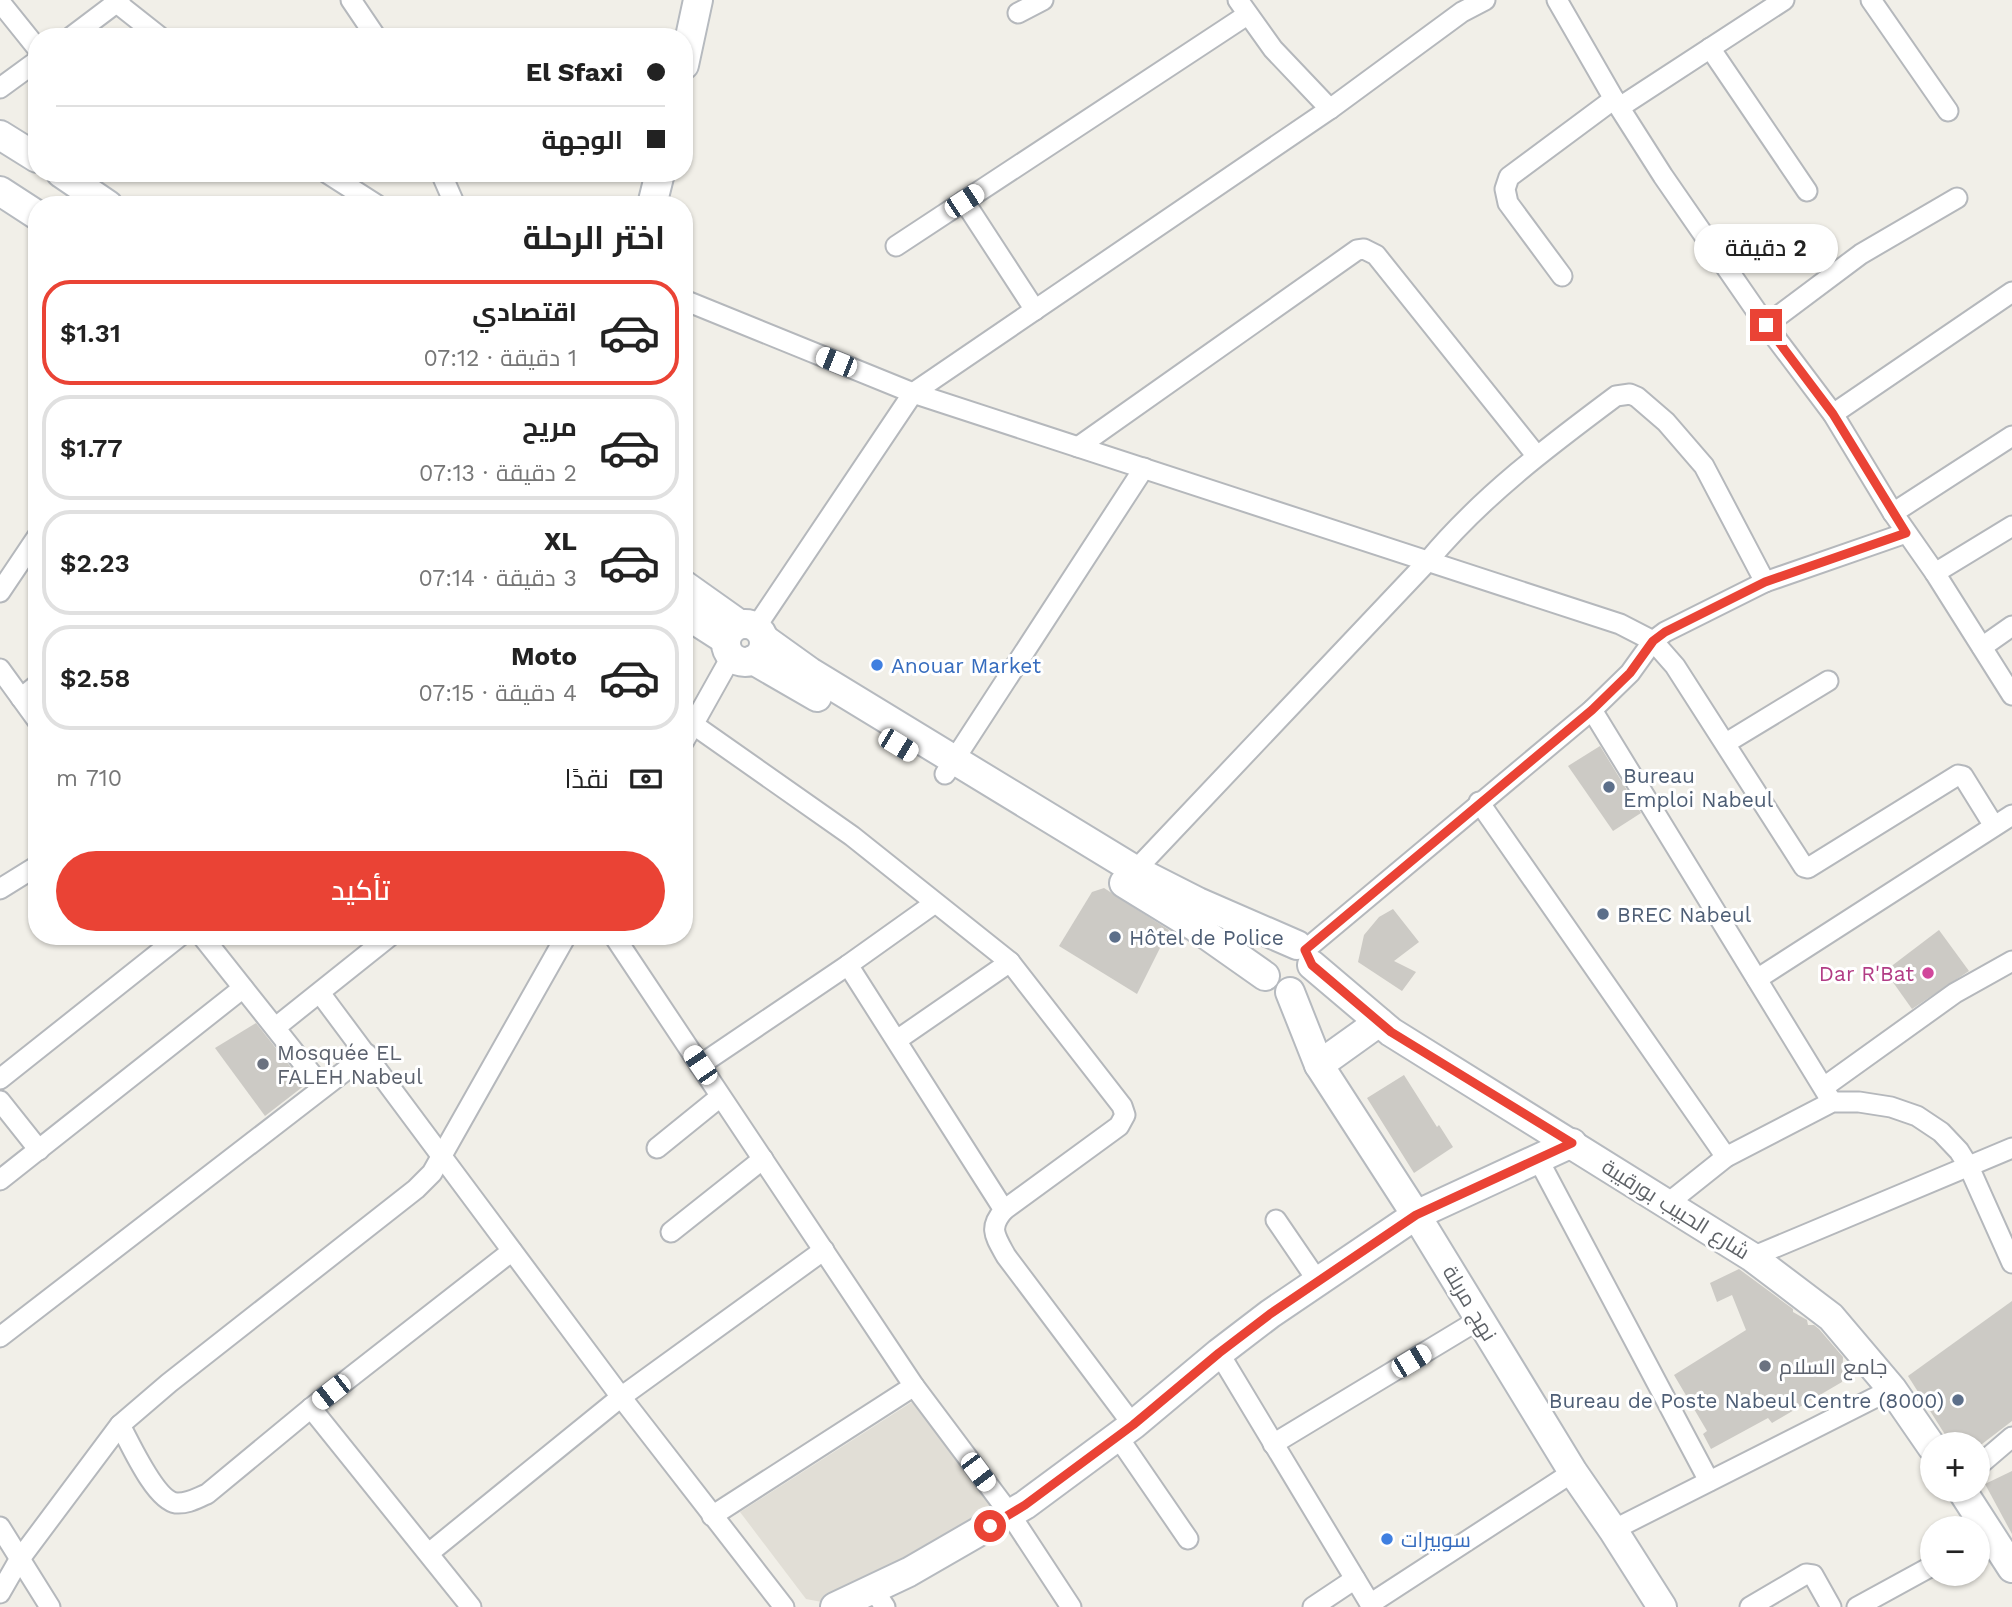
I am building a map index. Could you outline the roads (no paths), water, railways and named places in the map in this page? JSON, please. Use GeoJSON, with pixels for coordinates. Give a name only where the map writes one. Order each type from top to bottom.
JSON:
{"type":"FeatureCollection","features":[{"type":"Feature","properties":{"kind":"main road"},"geometry":{"type":"LineString","coordinates":[[692,28],[698,0]]}},
{"type":"Feature","properties":{"kind":"main road"},"geometry":{"type":"LineString","coordinates":[[0,135],[28,152]]}},
{"type":"Feature","properties":{"kind":"main road"},"geometry":{"type":"LineString","coordinates":[[74,182],[95,196]]}},
{"type":"Feature","properties":{"kind":"main road"},"geometry":{"type":"LineString","coordinates":[[0,191],[28,209]]}},
{"type":"Feature","properties":{"kind":"main road"},"geometry":{"type":"LineString","coordinates":[[693,593],[745,641]]}},
{"type":"Feature","properties":{"kind":"main road"},"geometry":{"type":"LineString","coordinates":[[693,617],[810,672],[950,766],[1129,876],[1265,976],[1279,991],[1300,989],[1308,981],[1305,953],[1278,945],[1270,950],[1265,958],[1265,976]]}},
{"type":"Feature","properties":{"kind":"main road","name":"شارع الحبيب بورقيبة"},"geometry":{"type":"LineString","coordinates":[[1129,876],[1198,902],[1305,953],[1391,1032],[1752,1257],[1831,1317],[1892,1389],[1922,1432]]}},
{"type":"Feature","properties":{"kind":"main road","name":"نهج مربلة"},"geometry":{"type":"LineString","coordinates":[[1290,992],[1319,1065],[1416,1215],[1573,1472],[1662,1607]]}},
{"type":"Feature","properties":{"kind":"main road"},"geometry":{"type":"LineString","coordinates":[[1319,1065],[1379,1022]]}},
{"type":"Feature","properties":{"kind":"main road"},"geometry":{"type":"LineString","coordinates":[[835,1607],[879,1598],[909,1572],[1010,1514],[1126,1431],[1270,1314],[1416,1215],[1572,1143]]}},
{"type":"Feature","properties":{"kind":"main road"},"geometry":{"type":"LineString","coordinates":[[1990,1544],[2012,1567]]}},
{"type":"Feature","properties":{"kind":"street"},"geometry":{"type":"LineString","coordinates":[[1018,13],[1043,0]]}},
{"type":"Feature","properties":{"kind":"street"},"geometry":{"type":"LineString","coordinates":[[693,726],[745,641],[913,393],[1329,109],[1462,12],[1485,0]]}},
{"type":"Feature","properties":{"kind":"street"},"geometry":{"type":"LineString","coordinates":[[1557,0],[1663,176],[1766,325],[1833,414],[1892,513],[1935,573],[2012,695]]}},
{"type":"Feature","properties":{"kind":"street"},"geometry":{"type":"LineString","coordinates":[[1562,276],[1508,203],[1505,189],[1509,177],[1617,103],[1784,0]]}},
{"type":"Feature","properties":{"kind":"street"},"geometry":{"type":"LineString","coordinates":[[1871,0],[1948,111]]}},
{"type":"Feature","properties":{"kind":"street"},"geometry":{"type":"LineString","coordinates":[[353,1],[370,28]]}},
{"type":"Feature","properties":{"kind":"street"},"geometry":{"type":"LineString","coordinates":[[0,2],[28,37]]}},
{"type":"Feature","properties":{"kind":"street"},"geometry":{"type":"LineString","coordinates":[[83,28],[119,2],[149,28]]}},
{"type":"Feature","properties":{"kind":"street"},"geometry":{"type":"LineString","coordinates":[[896,246],[1243,7],[1273,49],[1329,109]]}},
{"type":"Feature","properties":{"kind":"street"},"geometry":{"type":"LineString","coordinates":[[1710,48],[1807,191]]}},
{"type":"Feature","properties":{"kind":"street"},"geometry":{"type":"LineString","coordinates":[[0,88],[28,68]]}},
{"type":"Feature","properties":{"kind":"street"},"geometry":{"type":"LineString","coordinates":[[341,182],[363,196]]}},
{"type":"Feature","properties":{"kind":"street"},"geometry":{"type":"LineString","coordinates":[[1766,325],[1861,254],[1958,198]]}},
{"type":"Feature","properties":{"kind":"street"},"geometry":{"type":"LineString","coordinates":[[964,201],[1035,310]]}},
{"type":"Feature","properties":{"kind":"street"},"geometry":{"type":"LineString","coordinates":[[1078,447],[1345,258],[1364,249],[1376,255],[1536,455]]}},
{"type":"Feature","properties":{"kind":"street"},"geometry":{"type":"LineString","coordinates":[[1833,414],[2012,292]]}},
{"type":"Feature","properties":{"kind":"street"},"geometry":{"type":"LineString","coordinates":[[693,304],[913,393],[1620,624],[1653,641],[1675,666],[1804,867],[1808,868],[1958,775],[1963,776],[1994,826]]}},
{"type":"Feature","properties":{"kind":"street"},"geometry":{"type":"LineString","coordinates":[[1129,876],[1428,561],[1456,527],[1536,455],[1616,396],[1630,394],[1637,397],[1666,422],[1704,466],[1765,582]]}},
{"type":"Feature","properties":{"kind":"street"},"geometry":{"type":"LineString","coordinates":[[1892,513],[2012,436]]}},
{"type":"Feature","properties":{"kind":"street"},"geometry":{"type":"LineString","coordinates":[[950,766],[1144,468]]}},
{"type":"Feature","properties":{"kind":"street"},"geometry":{"type":"LineString","coordinates":[[1935,573],[2012,526]]}},
{"type":"Feature","properties":{"kind":"street"},"geometry":{"type":"LineString","coordinates":[[1305,953],[1479,802],[1592,710],[1630,673],[1653,641],[1765,582],[1906,533]]}},
{"type":"Feature","properties":{"kind":"street"},"geometry":{"type":"LineString","coordinates":[[0,592],[28,550]]}},
{"type":"Feature","properties":{"kind":"street"},"geometry":{"type":"LineString","coordinates":[[1982,647],[2012,626]]}},
{"type":"Feature","properties":{"kind":"street"},"geometry":{"type":"LineString","coordinates":[[0,670],[28,708]]}},
{"type":"Feature","properties":{"kind":"street"},"geometry":{"type":"LineString","coordinates":[[1726,743],[1828,681]]}},
{"type":"Feature","properties":{"kind":"street"},"geometry":{"type":"LineString","coordinates":[[20,698],[28,692]]}},
{"type":"Feature","properties":{"kind":"street"},"geometry":{"type":"LineString","coordinates":[[1592,710],[1828,1095],[1891,1107],[1917,1116],[1941,1132],[1959,1151],[1969,1167],[2012,1263]]}},
{"type":"Feature","properties":{"kind":"street"},"geometry":{"type":"LineString","coordinates":[[693,736],[852,836],[1010,962],[1122,1106],[1125,1115],[1119,1126],[1004,1210],[993,1226],[996,1239],[1006,1256],[1126,1431],[1188,1539]]}},
{"type":"Feature","properties":{"kind":"street"},"geometry":{"type":"LineString","coordinates":[[1479,802],[1726,1157]]}},
{"type":"Feature","properties":{"kind":"street"},"geometry":{"type":"LineString","coordinates":[[1757,979],[2012,815]]}},
{"type":"Feature","properties":{"kind":"street"},"geometry":{"type":"LineString","coordinates":[[0,889],[28,872]]}},
{"type":"Feature","properties":{"kind":"street"},"geometry":{"type":"LineString","coordinates":[[700,1065],[936,903]]}},
{"type":"Feature","properties":{"kind":"street"},"geometry":{"type":"LineString","coordinates":[[0,1079],[169,945]]}},
{"type":"Feature","properties":{"kind":"street"},"geometry":{"type":"LineString","coordinates":[[209,945],[322,1087]]}},
{"type":"Feature","properties":{"kind":"street"},"geometry":{"type":"LineString","coordinates":[[276,1027],[379,945]]}},
{"type":"Feature","properties":{"kind":"street"},"geometry":{"type":"LineString","coordinates":[[0,1593],[19,1560],[120,1425],[169,1383],[416,1189],[432,1173],[561,945]]}},
{"type":"Feature","properties":{"kind":"street"},"geometry":{"type":"LineString","coordinates":[[620,945],[914,1386],[1010,1514],[1071,1607]]}},
{"type":"Feature","properties":{"kind":"street"},"geometry":{"type":"LineString","coordinates":[[1667,1204],[1726,1157],[1828,1095],[1955,993],[2012,961]]}},
{"type":"Feature","properties":{"kind":"street"},"geometry":{"type":"LineString","coordinates":[[897,1040],[1010,962]]}},
{"type":"Feature","properties":{"kind":"street"},"geometry":{"type":"LineString","coordinates":[[848,965],[1004,1210]]}},
{"type":"Feature","properties":{"kind":"street"},"geometry":{"type":"LineString","coordinates":[[0,1180],[243,988]]}},
{"type":"Feature","properties":{"kind":"street"},"geometry":{"type":"LineString","coordinates":[[320,993],[621,1397],[784,1607]]}},
{"type":"Feature","properties":{"kind":"street"},"geometry":{"type":"LineString","coordinates":[[4,1326],[367,1054]]}},
{"type":"Feature","properties":{"kind":"street"},"geometry":{"type":"LineString","coordinates":[[657,1148],[720,1097]]}},
{"type":"Feature","properties":{"kind":"street"},"geometry":{"type":"LineString","coordinates":[[0,1101],[39,1150]]}},
{"type":"Feature","properties":{"kind":"street"},"geometry":{"type":"LineString","coordinates":[[1752,1257],[2012,1148]]}},
{"type":"Feature","properties":{"kind":"street"},"geometry":{"type":"LineString","coordinates":[[671,1231],[763,1159]]}},
{"type":"Feature","properties":{"kind":"street"},"geometry":{"type":"LineString","coordinates":[[1538,1159],[1709,1481]]}},
{"type":"Feature","properties":{"kind":"street"},"geometry":{"type":"LineString","coordinates":[[1276,1220],[1319,1283]]}},
{"type":"Feature","properties":{"kind":"street"},"geometry":{"type":"LineString","coordinates":[[429,1553],[621,1397],[824,1250]]}},
{"type":"Feature","properties":{"kind":"street"},"geometry":{"type":"LineString","coordinates":[[120,1425],[160,1495],[173,1503],[187,1503],[207,1494],[311,1408],[512,1251]]}},
{"type":"Feature","properties":{"kind":"street"},"geometry":{"type":"LineString","coordinates":[[1273,1444],[1480,1319]]}},
{"type":"Feature","properties":{"kind":"street"},"geometry":{"type":"LineString","coordinates":[[1219,1353],[1371,1606],[1573,1472]]}},
{"type":"Feature","properties":{"kind":"street"},"geometry":{"type":"LineString","coordinates":[[712,1516],[914,1386]]}},
{"type":"Feature","properties":{"kind":"street"},"geometry":{"type":"LineString","coordinates":[[1613,1530],[1892,1389]]}},
{"type":"Feature","properties":{"kind":"street"},"geometry":{"type":"LineString","coordinates":[[311,1408],[471,1607]]}},
{"type":"Feature","properties":{"kind":"street"},"geometry":{"type":"LineString","coordinates":[[1990,1456],[2012,1437]]}},
{"type":"Feature","properties":{"kind":"street"},"geometry":{"type":"LineString","coordinates":[[1,1530],[50,1607]]}},
{"type":"Feature","properties":{"kind":"street"},"geometry":{"type":"LineString","coordinates":[[1857,1607],[1920,1573]]}},
{"type":"Feature","properties":{"kind":"street"},"geometry":{"type":"LineString","coordinates":[[1750,1607],[1806,1574],[1814,1575],[1831,1607]]}},
{"type":"Feature","properties":{"kind":"street"},"geometry":{"type":"LineString","coordinates":[[1313,1607],[1355,1579]]}},
{"type":"Feature","properties":{"kind":"place","name":"Anouar Market"},"geometry":{"type":"Point","coordinates":[877,665]}},
{"type":"Feature","properties":{"kind":"place","name":"Bureau Emploi Nabeul"},"geometry":{"type":"Point","coordinates":[1609,787]}},
{"type":"Feature","properties":{"kind":"place","name":"BREC Nabeul"},"geometry":{"type":"Point","coordinates":[1603,914]}},
{"type":"Feature","properties":{"kind":"place","name":"Hôtel de Police"},"geometry":{"type":"Point","coordinates":[1115,937]}},
{"type":"Feature","properties":{"kind":"place","name":"Dar R'Bat"},"geometry":{"type":"Point","coordinates":[1928,973]}},
{"type":"Feature","properties":{"kind":"place","name":"Mosquée EL FALEH Nabeul"},"geometry":{"type":"Point","coordinates":[263,1064]}},
{"type":"Feature","properties":{"kind":"place","name":"جامع السلام"},"geometry":{"type":"Point","coordinates":[1765,1366]}},
{"type":"Feature","properties":{"kind":"place","name":"Bureau de Poste Nabeul Centre (8000)"},"geometry":{"type":"Point","coordinates":[1958,1400]}},
{"type":"Feature","properties":{"kind":"place","name":"سوبيرات"},"geometry":{"type":"Point","coordinates":[1387,1539]}}]}
